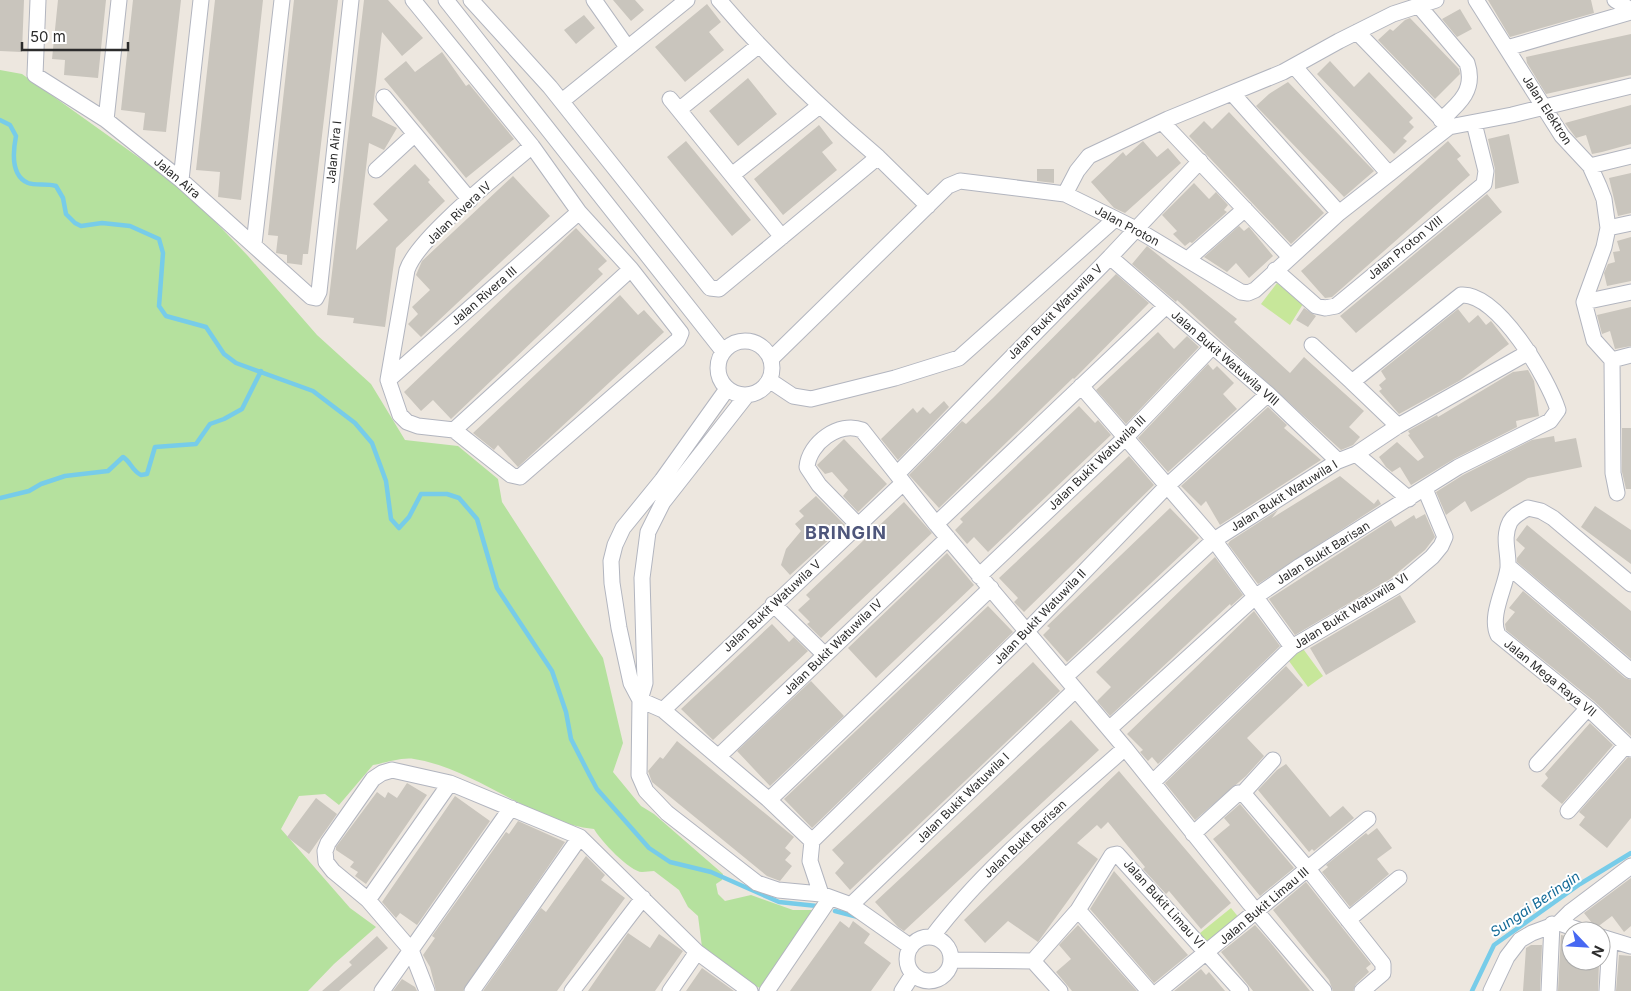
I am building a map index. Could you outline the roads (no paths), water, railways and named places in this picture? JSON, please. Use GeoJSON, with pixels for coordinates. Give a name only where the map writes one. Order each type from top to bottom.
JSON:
{"type":"FeatureCollection","features":[{"type":"Feature","properties":{"kind":"street","name":"Jalan Aira"},"geometry":{"type":"LineString","coordinates":[[38,0],[34,71],[36,77],[106,120],[181,180],[312,297]]}},
{"type":"Feature","properties":{"kind":"street"},"geometry":{"type":"LineString","coordinates":[[106,120],[119,0]]}},
{"type":"Feature","properties":{"kind":"street"},"geometry":{"type":"LineString","coordinates":[[181,180],[201,0]]}},
{"type":"Feature","properties":{"kind":"street"},"geometry":{"type":"LineString","coordinates":[[254,244],[282,0]]}},
{"type":"Feature","properties":{"kind":"street","name":"Jalan Aira I"},"geometry":{"type":"LineString","coordinates":[[312,297],[316,298],[319,292],[351,0]]}},
{"type":"Feature","properties":{"kind":"street"},"geometry":{"type":"LineString","coordinates":[[388,380],[400,414],[408,422],[418,426],[454,430],[511,475],[520,477],[678,340],[681,333],[631,269],[579,212],[532,146],[412,0]]}},
{"type":"Feature","properties":{"kind":"street"},"geometry":{"type":"LineString","coordinates":[[446,0],[723,351]]}},
{"type":"Feature","properties":{"kind":"street"},"geometry":{"type":"LineString","coordinates":[[471,0],[562,101],[710,288],[719,289],[878,157]]}},
{"type":"Feature","properties":{"kind":"street"},"geometry":{"type":"LineString","coordinates":[[594,0],[627,47]]}},
{"type":"Feature","properties":{"kind":"street"},"geometry":{"type":"LineString","coordinates":[[562,101],[687,0]]}},
{"type":"Feature","properties":{"kind":"street"},"geometry":{"type":"LineString","coordinates":[[719,0],[758,46],[818,106],[878,157],[928,206]]}},
{"type":"Feature","properties":{"kind":"street"},"geometry":{"type":"LineString","coordinates":[[1064,194],[1080,166],[1089,156],[1162,122],[1294,66],[1393,14],[1436,0]]}},
{"type":"Feature","properties":{"kind":"street","name":"Jalan Elektron"},"geometry":{"type":"LineString","coordinates":[[1476,0],[1507,48],[1541,108],[1562,136],[1590,166],[1604,199],[1608,228],[1604,247],[1584,302]]}},
{"type":"Feature","properties":{"kind":"street"},"geometry":{"type":"LineString","coordinates":[[1615,0],[1631,11]]}},
{"type":"Feature","properties":{"kind":"street"},"geometry":{"type":"LineString","coordinates":[[1357,32],[1445,124],[1468,90],[1470,71],[1467,63],[1419,6]]}},
{"type":"Feature","properties":{"kind":"street"},"geometry":{"type":"LineString","coordinates":[[1507,48],[1631,11]]}},
{"type":"Feature","properties":{"kind":"street"},"geometry":{"type":"LineString","coordinates":[[758,46],[675,104],[782,237]]}},
{"type":"Feature","properties":{"kind":"street"},"geometry":{"type":"LineString","coordinates":[[1294,66],[1389,174]]}},
{"type":"Feature","properties":{"kind":"street","name":"Jalan Proton"},"geometry":{"type":"LineString","coordinates":[[771,359],[948,186],[960,181],[1064,194],[1136,229],[1241,292],[1248,293],[1255,290],[1339,213],[1389,174],[1445,124],[1474,123],[1631,86]]}},
{"type":"Feature","properties":{"kind":"street"},"geometry":{"type":"LineString","coordinates":[[1232,93],[1339,213]]}},
{"type":"Feature","properties":{"kind":"street"},"geometry":{"type":"LineString","coordinates":[[384,97],[470,200]]}},
{"type":"Feature","properties":{"kind":"street"},"geometry":{"type":"LineString","coordinates":[[732,175],[818,106]]}},
{"type":"Feature","properties":{"kind":"street"},"geometry":{"type":"LineString","coordinates":[[1162,122],[1290,256]]}},
{"type":"Feature","properties":{"kind":"street","name":"Jalan Proton VIII"},"geometry":{"type":"LineString","coordinates":[[1275,270],[1316,306],[1326,308],[1336,306],[1484,184],[1486,171],[1474,123]]}},
{"type":"Feature","properties":{"kind":"street"},"geometry":{"type":"LineString","coordinates":[[376,170],[415,134]]}},
{"type":"Feature","properties":{"kind":"street","name":"Jalan Rivera IV"},"geometry":{"type":"LineString","coordinates":[[388,380],[409,265],[443,225],[532,146]]}},
{"type":"Feature","properties":{"kind":"street"},"geometry":{"type":"LineString","coordinates":[[1590,166],[1631,156]]}},
{"type":"Feature","properties":{"kind":"street"},"geometry":{"type":"LineString","coordinates":[[554,176],[573,159]]}},
{"type":"Feature","properties":{"kind":"street","name":"Jalan Bukit Watuwila V"},"geometry":{"type":"LineString","coordinates":[[663,710],[858,525],[900,478],[1200,161]]}},
{"type":"Feature","properties":{"kind":"street"},"geometry":{"type":"LineString","coordinates":[[1188,259],[1245,209]]}},
{"type":"Feature","properties":{"kind":"street","name":"Jalan Rivera III"},"geometry":{"type":"LineString","coordinates":[[388,380],[579,212]]}},
{"type":"Feature","properties":{"kind":"street"},"geometry":{"type":"LineString","coordinates":[[769,380],[793,396],[811,399],[895,378],[959,358],[968,352],[1115,219]]}},
{"type":"Feature","properties":{"kind":"street"},"geometry":{"type":"LineString","coordinates":[[1608,228],[1631,224]]}},
{"type":"Feature","properties":{"kind":"street","name":"Jalan Bukit Watuwila VIII"},"geometry":{"type":"LineString","coordinates":[[1110,257],[1212,348],[1268,394],[1338,461]]}},
{"type":"Feature","properties":{"kind":"street"},"geometry":{"type":"LineString","coordinates":[[454,430],[631,269]]}},
{"type":"Feature","properties":{"kind":"street"},"geometry":{"type":"LineString","coordinates":[[1616,493],[1613,472],[1612,360],[1594,340],[1584,302],[1631,292]]}},
{"type":"Feature","properties":{"kind":"street"},"geometry":{"type":"LineString","coordinates":[[1352,382],[1461,295],[1467,295],[1496,312],[1529,352]]}},
{"type":"Feature","properties":{"kind":"street"},"geometry":{"type":"LineString","coordinates":[[936,524],[1165,307]]}},
{"type":"Feature","properties":{"kind":"street"},"geometry":{"type":"LineString","coordinates":[[746,340],[759,344],[771,359],[772,366],[769,380],[760,391],[740,395],[727,389],[722,382],[717,366],[723,351],[734,343],[746,340]]}},
{"type":"Feature","properties":{"kind":"street"},"geometry":{"type":"LineString","coordinates":[[1312,345],[1398,426]]}},
{"type":"Feature","properties":{"kind":"street","name":"Jalan Bukit Watuwila III"},"geometry":{"type":"LineString","coordinates":[[979,576],[1127,436],[1212,348]]}},
{"type":"Feature","properties":{"kind":"street","name":"Jalan Bukit Barisan"},"geometry":{"type":"LineString","coordinates":[[1109,729],[1255,597],[1300,566],[1458,467],[1550,421],[1558,410],[1548,383],[1529,352]]}},
{"type":"Feature","properties":{"kind":"street","name":"Jalan Bukit Watuwila I"},"geometry":{"type":"LineString","coordinates":[[1065,677],[1214,540],[1338,461],[1356,454],[1398,426],[1529,352]]}},
{"type":"Feature","properties":{"kind":"street"},"geometry":{"type":"LineString","coordinates":[[1612,360],[1631,355]]}},
{"type":"Feature","properties":{"kind":"street"},"geometry":{"type":"LineString","coordinates":[[1081,386],[1127,436],[1214,540],[1292,646]]}},
{"type":"Feature","properties":{"kind":"street"},"geometry":{"type":"LineString","coordinates":[[727,389],[662,480],[623,528],[615,544],[611,561],[612,583],[631,683],[640,700],[663,710],[719,756],[812,841],[810,861],[826,896]]}},
{"type":"Feature","properties":{"kind":"street","name":"Jalan Bukit Watuwila II"},"geometry":{"type":"LineString","coordinates":[[812,841],[1026,632],[1167,486],[1268,394]]}},
{"type":"Feature","properties":{"kind":"street"},"geometry":{"type":"LineString","coordinates":[[747,395],[663,502],[648,532],[642,578],[645,683],[640,700],[639,775],[646,791],[668,812],[757,883],[778,890],[826,896],[851,905],[911,947]]}},
{"type":"Feature","properties":{"kind":"street"},"geometry":{"type":"LineString","coordinates":[[858,525],[808,470],[808,459],[822,441],[840,429],[848,427],[862,430],[936,524],[1074,690],[1125,748],[1193,834],[1324,991]]}},
{"type":"Feature","properties":{"kind":"street"},"geometry":{"type":"LineString","coordinates":[[1356,454],[1409,499]]}},
{"type":"Feature","properties":{"kind":"street","name":"Jalan Bukit Watuwila VI"},"geometry":{"type":"LineString","coordinates":[[1153,782],[1292,646],[1400,584],[1436,551],[1445,537],[1425,489]]}},
{"type":"Feature","properties":{"kind":"street","name":"Jalan Mega Raya VII"},"geometry":{"type":"LineString","coordinates":[[1628,747],[1588,708],[1498,635],[1495,623],[1508,566],[1505,544],[1509,524],[1520,512],[1528,508],[1534,509],[1552,518],[1573,533],[1631,584]]}},
{"type":"Feature","properties":{"kind":"street"},"geometry":{"type":"LineString","coordinates":[[623,528],[648,532]]}},
{"type":"Feature","properties":{"kind":"street","name":"Jalan Bukit Watuwila IV"},"geometry":{"type":"LineString","coordinates":[[719,756],[948,538]]}},
{"type":"Feature","properties":{"kind":"street"},"geometry":{"type":"LineString","coordinates":[[1508,566],[1631,671]]}},
{"type":"Feature","properties":{"kind":"street"},"geometry":{"type":"LineString","coordinates":[[769,800],[991,588]]}},
{"type":"Feature","properties":{"kind":"street"},"geometry":{"type":"LineString","coordinates":[[773,604],[825,655]]}},
{"type":"Feature","properties":{"kind":"street","name":"Jalan Bukit Watuwila I"},"geometry":{"type":"LineString","coordinates":[[851,905],[1074,690]]}},
{"type":"Feature","properties":{"kind":"street"},"geometry":{"type":"LineString","coordinates":[[1538,764],[1588,708]]}},
{"type":"Feature","properties":{"kind":"street"},"geometry":{"type":"LineString","coordinates":[[1568,811],[1628,747]]}},
{"type":"Feature","properties":{"kind":"street","name":"Jalan Bukit Barisan"},"geometry":{"type":"LineString","coordinates":[[932,937],[954,907],[1025,837],[1125,748]]}},
{"type":"Feature","properties":{"kind":"street"},"geometry":{"type":"LineString","coordinates":[[1193,834],[1238,793],[1243,793],[1273,760]]}},
{"type":"Feature","properties":{"kind":"street"},"geometry":{"type":"LineString","coordinates":[[427,991],[411,950],[368,900],[333,871],[326,862],[325,851],[328,843],[373,779],[392,770],[450,783],[580,837],[697,952],[750,991]]}},
{"type":"Feature","properties":{"kind":"street"},"geometry":{"type":"LineString","coordinates":[[368,900],[450,783]]}},
{"type":"Feature","properties":{"kind":"street"},"geometry":{"type":"LineString","coordinates":[[1243,793],[1308,869],[1383,964],[1383,972],[1362,991]]}},
{"type":"Feature","properties":{"kind":"street"},"geometry":{"type":"LineString","coordinates":[[382,991],[511,808]]}},
{"type":"Feature","properties":{"kind":"street","name":"Jalan Bukit Limau III"},"geometry":{"type":"LineString","coordinates":[[1159,991],[1368,819]]}},
{"type":"Feature","properties":{"kind":"street"},"geometry":{"type":"LineString","coordinates":[[472,991],[580,837]]}},
{"type":"Feature","properties":{"kind":"street","name":"Jalan Bukit Limau VI"},"geometry":{"type":"LineString","coordinates":[[1033,961],[1078,910],[1112,855],[1117,854],[1208,952],[1241,991]]}},
{"type":"Feature","properties":{"kind":"street"},"geometry":{"type":"LineString","coordinates":[[1491,991],[1514,946],[1532,933],[1555,924],[1631,866]]}},
{"type":"Feature","properties":{"kind":"street"},"geometry":{"type":"LineString","coordinates":[[1348,920],[1399,878]]}},
{"type":"Feature","properties":{"kind":"street"},"geometry":{"type":"LineString","coordinates":[[767,991],[826,896]]}},
{"type":"Feature","properties":{"kind":"street"},"geometry":{"type":"LineString","coordinates":[[572,991],[643,898]]}},
{"type":"Feature","properties":{"kind":"street"},"geometry":{"type":"LineString","coordinates":[[1078,910],[1149,991]]}},
{"type":"Feature","properties":{"kind":"street"},"geometry":{"type":"LineString","coordinates":[[1555,924],[1561,926]]}},
{"type":"Feature","properties":{"kind":"street"},"geometry":{"type":"LineString","coordinates":[[1549,991],[1555,924]]}},
{"type":"Feature","properties":{"kind":"street"},"geometry":{"type":"LineString","coordinates":[[932,937],[940,939],[946,945],[952,960],[950,969],[937,980],[920,979],[913,974],[908,961],[911,947],[917,941],[932,937]]}},
{"type":"Feature","properties":{"kind":"street"},"geometry":{"type":"LineString","coordinates":[[1607,991],[1619,940]]}},
{"type":"Feature","properties":{"kind":"street"},"geometry":{"type":"LineString","coordinates":[[670,991],[697,952]]}},
{"type":"Feature","properties":{"kind":"street"},"geometry":{"type":"LineString","coordinates":[[952,960],[1033,961],[1060,991]]}},
{"type":"Feature","properties":{"kind":"street"},"geometry":{"type":"LineString","coordinates":[[902,991],[913,974]]}},
{"type":"Feature","properties":{"kind":"waterway"},"geometry":{"type":"LineString","coordinates":[[0,120],[10,125],[16,136],[14,162],[18,174],[28,183],[56,186],[63,198],[66,214],[75,223],[81,226],[102,223],[130,226],[159,239],[163,253],[159,306],[166,316],[206,327],[224,354],[236,363],[313,391],[355,423],[372,443],[386,481],[391,519],[399,528],[409,517],[421,494],[447,494],[459,498],[477,519],[497,588],[552,671],[566,712],[571,739],[597,789],[649,848],[670,862],[711,872],[779,902],[817,906]]}},
{"type":"Feature","properties":{"kind":"waterway"},"geometry":{"type":"LineString","coordinates":[[0,498],[29,491],[41,484],[65,476],[108,471],[123,457],[138,473],[141,475],[147,474],[155,447],[196,444],[210,424],[242,409],[261,371]]}},
{"type":"Feature","properties":{"kind":"waterway","name":"Sungai Beringin"},"geometry":{"type":"LineString","coordinates":[[1472,991],[1494,945],[1580,884],[1631,853]]}},
{"type":"Feature","properties":{"kind":"waterway"},"geometry":{"type":"LineString","coordinates":[[835,911],[858,917]]}},
{"type":"Feature","properties":{"kind":"district","name":"BRINGIN"},"geometry":{"type":"Point","coordinates":[846,533]}}]}
